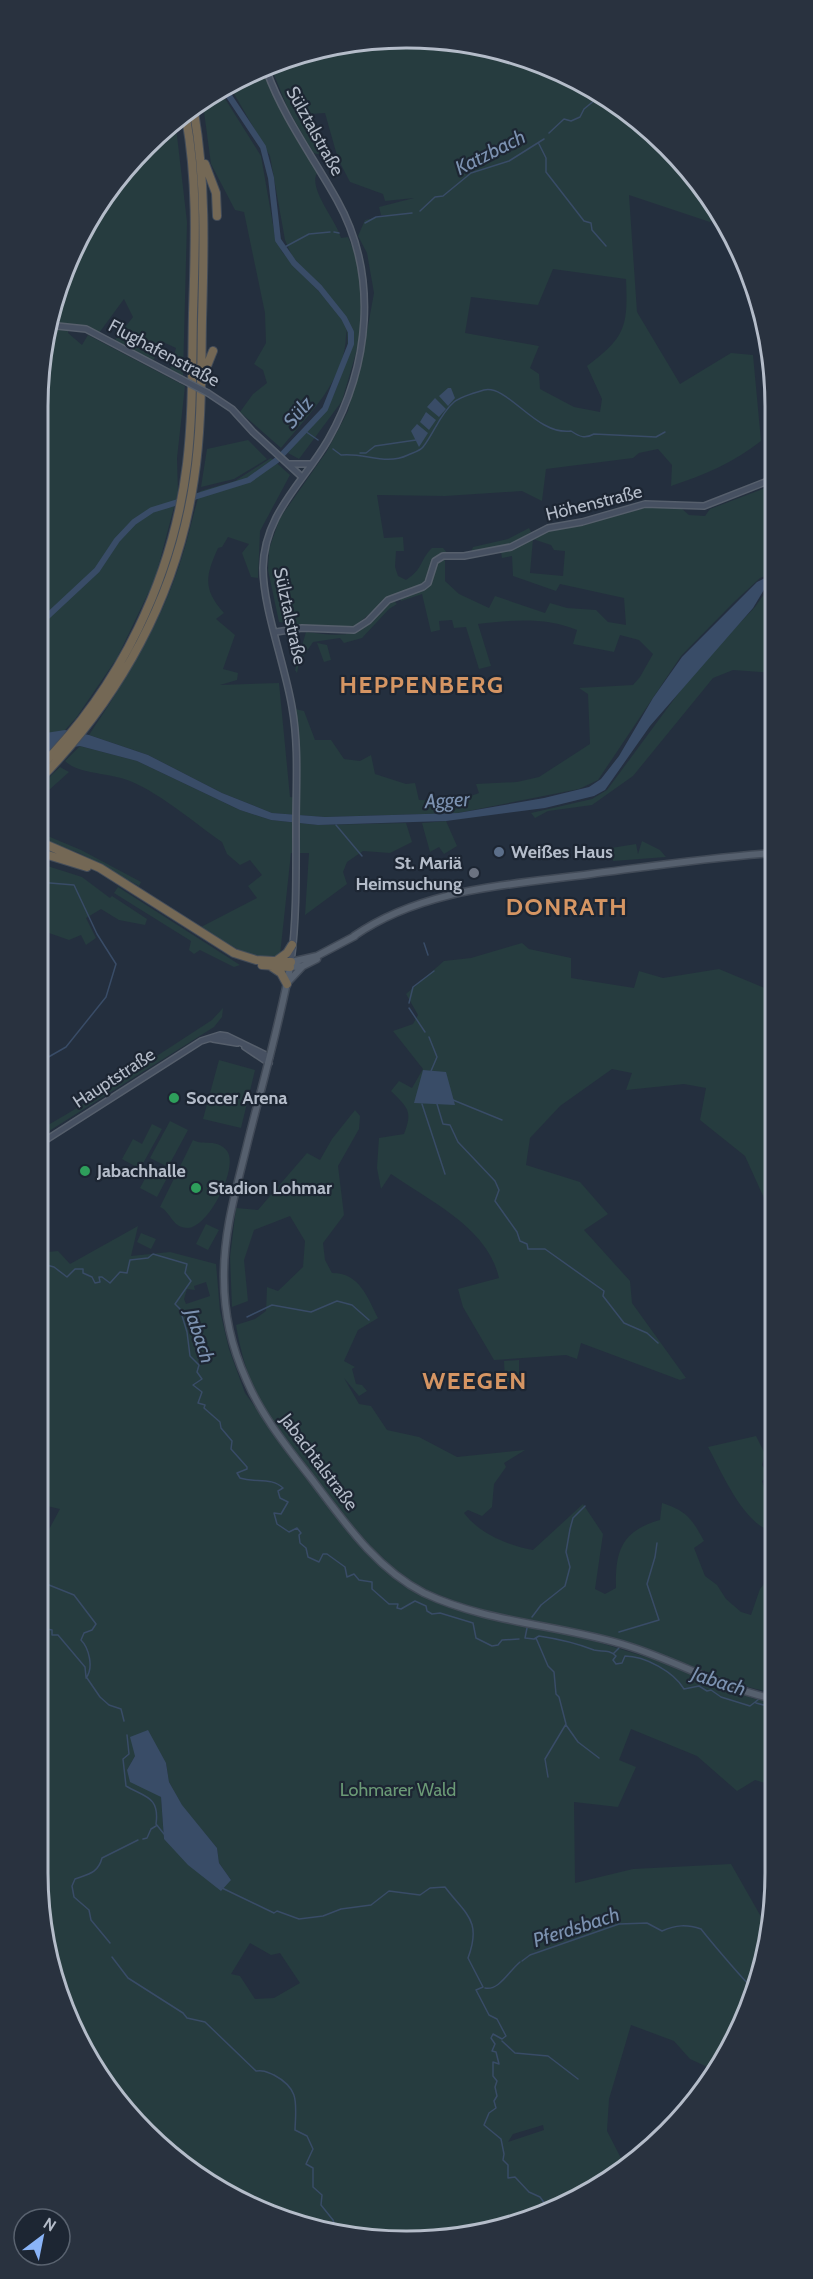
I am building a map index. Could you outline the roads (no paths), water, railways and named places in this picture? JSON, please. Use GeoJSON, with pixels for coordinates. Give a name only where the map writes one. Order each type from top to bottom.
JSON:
{"type":"FeatureCollection","features":[{"type":"Feature","properties":{"kind":"highway"},"geometry":{"type":"LineString","coordinates":[[195,117],[200,142],[216,193],[217,216]]}},
{"type":"Feature","properties":{"kind":"highway"},"geometry":{"type":"LineString","coordinates":[[48,757],[85,715],[125,654],[147,610],[165,564],[178,517],[185,481],[190,427],[196,214],[195,175],[187,123]]}},
{"type":"Feature","properties":{"kind":"highway"},"geometry":{"type":"LineString","coordinates":[[48,770],[95,717],[124,674],[148,630],[175,561],[188,513],[194,480],[201,383],[205,210],[200,142]]}},
{"type":"Feature","properties":{"kind":"highway"},"geometry":{"type":"LineString","coordinates":[[201,383],[213,351]]}},
{"type":"Feature","properties":{"kind":"highway"},"geometry":{"type":"LineString","coordinates":[[48,845],[67,852],[115,879],[234,952],[253,960],[290,965]]}},
{"type":"Feature","properties":{"kind":"highway"},"geometry":{"type":"LineString","coordinates":[[48,854],[74,861],[115,879]]}},
{"type":"Feature","properties":{"kind":"highway"},"geometry":{"type":"LineString","coordinates":[[273,964],[287,953],[292,945]]}},
{"type":"Feature","properties":{"kind":"highway"},"geometry":{"type":"LineString","coordinates":[[273,964],[287,984]]}},
{"type":"Feature","properties":{"kind":"main road","name":"Sülztalstraße"},"geometry":{"type":"LineString","coordinates":[[268,75],[283,109],[343,211],[357,245],[364,274],[364,327],[355,373],[338,422],[278,512],[264,552],[264,585],[293,710],[296,853],[290,965]]}},
{"type":"Feature","properties":{"kind":"main road","name":"Flughafenstraße"},"geometry":{"type":"LineString","coordinates":[[58,325],[74,326],[90,331],[208,393],[232,409],[271,450],[286,462]]}},
{"type":"Feature","properties":{"kind":"main road"},"geometry":{"type":"LineString","coordinates":[[286,462],[301,466],[312,464]]}},
{"type":"Feature","properties":{"kind":"main road"},"geometry":{"type":"LineString","coordinates":[[286,462],[302,477]]}},
{"type":"Feature","properties":{"kind":"main road","name":"Höhenstraße"},"geometry":{"type":"LineString","coordinates":[[276,632],[302,628],[354,630],[368,621],[388,600],[428,583],[435,561],[442,556],[464,556],[511,547],[548,528],[645,504],[704,506],[765,482]]}},
{"type":"Feature","properties":{"kind":"main road"},"geometry":{"type":"LineString","coordinates":[[287,984],[303,966],[355,936],[407,908],[446,895],[649,866],[765,853]]}},
{"type":"Feature","properties":{"kind":"main road"},"geometry":{"type":"LineString","coordinates":[[292,945],[299,955],[311,956],[355,936]]}},
{"type":"Feature","properties":{"kind":"main road"},"geometry":{"type":"LineString","coordinates":[[290,965],[317,956],[348,939]]}},
{"type":"Feature","properties":{"kind":"main road"},"geometry":{"type":"LineString","coordinates":[[290,965],[303,966]]}},
{"type":"Feature","properties":{"kind":"main road","name":"Jabachtalstraße"},"geometry":{"type":"LineString","coordinates":[[290,965],[274,1042],[227,1228],[224,1279],[226,1309],[237,1357],[254,1396],[330,1502],[366,1547],[383,1563],[426,1593],[473,1610],[625,1645],[765,1696]]}},
{"type":"Feature","properties":{"kind":"main road","name":"Hauptstraße"},"geometry":{"type":"LineString","coordinates":[[48,1138],[190,1046],[219,1035],[236,1039],[259,1052]]}},
{"type":"Feature","properties":{"kind":"main road"},"geometry":{"type":"LineString","coordinates":[[208,1039],[229,1041],[269,1060]]}},
{"type":"Feature","properties":{"kind":"main road"},"geometry":{"type":"LineString","coordinates":[[269,1060],[259,1052],[274,1042]]}},
{"type":"Feature","properties":{"kind":"water"},"geometry":{"type":"Polygon","coordinates":[[[451,388],[455,398],[448,406],[439,396],[451,388]]]}},
{"type":"Feature","properties":{"kind":"water"},"geometry":{"type":"Polygon","coordinates":[[[435,398],[446,409],[439,417],[427,407],[435,398]]]}},
{"type":"Feature","properties":{"kind":"water"},"geometry":{"type":"Polygon","coordinates":[[[426,412],[436,420],[429,430],[420,422],[426,412]]]}},
{"type":"Feature","properties":{"kind":"water"},"geometry":{"type":"Polygon","coordinates":[[[417,424],[428,433],[419,447],[411,431],[417,424]]]}},
{"type":"Feature","properties":{"kind":"water"},"geometry":{"type":"Polygon","coordinates":[[[765,578],[765,588],[753,608],[650,726],[605,790],[594,796],[545,808],[446,821],[318,825],[271,820],[240,810],[137,761],[80,746],[48,751],[48,733],[65,730],[89,735],[148,755],[222,793],[272,813],[325,817],[458,813],[544,798],[589,787],[601,779],[619,756],[653,698],[682,657],[757,582],[765,578]]]}},
{"type":"Feature","properties":{"kind":"water"},"geometry":{"type":"Polygon","coordinates":[[[423,1070],[446,1072],[455,1105],[414,1103],[423,1070]]]}},
{"type":"Feature","properties":{"kind":"water"},"geometry":{"type":"Polygon","coordinates":[[[148,1730],[166,1763],[169,1782],[182,1805],[217,1848],[219,1863],[231,1880],[221,1891],[188,1865],[164,1839],[161,1797],[130,1782],[127,1770],[135,1756],[130,1737],[148,1730]]]}},
{"type":"Feature","properties":{"kind":"waterway","name":"Sülz"},"geometry":{"type":"LineString","coordinates":[[48,616],[97,570],[117,540],[134,522],[152,510],[249,480],[277,460],[325,409],[351,344],[351,332],[344,318],[320,288],[294,263],[278,240],[271,178],[263,147],[228,95]]}},
{"type":"Feature","properties":{"kind":"waterway","name":"Katzbach"},"geometry":{"type":"LineString","coordinates":[[549,133],[564,119],[571,121],[580,117],[584,109],[594,101]]}},
{"type":"Feature","properties":{"kind":"waterway","name":"Katzbach"},"geometry":{"type":"LineString","coordinates":[[420,211],[435,197],[443,196],[471,173],[509,161],[544,139]]}},
{"type":"Feature","properties":{"kind":"waterway"},"geometry":{"type":"LineString","coordinates":[[539,144],[546,158],[546,172],[584,221],[591,223],[592,230],[606,246]]}},
{"type":"Feature","properties":{"kind":"waterway","name":"Katzbach"},"geometry":{"type":"LineString","coordinates":[[365,223],[376,217],[412,213]]}},
{"type":"Feature","properties":{"kind":"waterway","name":"Katzbach"},"geometry":{"type":"LineString","coordinates":[[283,248],[309,234],[330,232]]}},
{"type":"Feature","properties":{"kind":"waterway","name":"Katzbach"},"geometry":{"type":"LineString","coordinates":[[334,232],[339,233]]}},
{"type":"Feature","properties":{"kind":"waterway"},"geometry":{"type":"LineString","coordinates":[[333,449],[341,455],[383,459],[408,455],[423,447],[454,402],[484,390],[493,390],[503,395],[546,426],[571,431],[582,437],[594,434],[656,437],[665,432]]}},
{"type":"Feature","properties":{"kind":"waterway"},"geometry":{"type":"LineString","coordinates":[[305,431],[318,440]]}},
{"type":"Feature","properties":{"kind":"waterway"},"geometry":{"type":"LineString","coordinates":[[360,453],[366,453],[375,446],[416,440]]}},
{"type":"Feature","properties":{"kind":"waterway"},"geometry":{"type":"LineString","coordinates":[[336,825],[362,856]]}},
{"type":"Feature","properties":{"kind":"waterway","name":"Jabach"},"geometry":{"type":"LineString","coordinates":[[48,883],[74,885],[97,934],[116,964],[106,997],[66,1047],[48,1057]]}},
{"type":"Feature","properties":{"kind":"waterway"},"geometry":{"type":"LineString","coordinates":[[424,943],[428,955]]}},
{"type":"Feature","properties":{"kind":"waterway"},"geometry":{"type":"LineString","coordinates":[[409,1003],[413,987],[434,971]]}},
{"type":"Feature","properties":{"kind":"waterway"},"geometry":{"type":"LineString","coordinates":[[409,1008],[425,1032]]}},
{"type":"Feature","properties":{"kind":"waterway"},"geometry":{"type":"LineString","coordinates":[[429,1037],[437,1057],[431,1071]]}},
{"type":"Feature","properties":{"kind":"waterway"},"geometry":{"type":"LineString","coordinates":[[453,1100],[502,1120]]}},
{"type":"Feature","properties":{"kind":"waterway"},"geometry":{"type":"LineString","coordinates":[[422,1104],[445,1174]]}},
{"type":"Feature","properties":{"kind":"waterway"},"geometry":{"type":"LineString","coordinates":[[437,1104],[443,1124],[450,1125],[458,1142],[495,1181],[499,1190],[495,1201],[517,1232],[520,1241],[527,1244],[528,1249],[545,1249],[604,1291],[603,1296],[624,1323],[647,1333],[658,1343]]}},
{"type":"Feature","properties":{"kind":"waterway","name":"Jabach"},"geometry":{"type":"LineString","coordinates":[[48,1265],[67,1277],[75,1269],[83,1269],[83,1273],[92,1277],[95,1283],[100,1282],[99,1277],[110,1283],[120,1272],[127,1273],[130,1260],[148,1258],[153,1254],[187,1264],[185,1273],[191,1281],[175,1304],[180,1309],[187,1332],[190,1356],[199,1365],[197,1372],[202,1379],[193,1385],[202,1392],[198,1403],[205,1405],[204,1408],[220,1422],[221,1428],[232,1441],[231,1449],[247,1467],[237,1473],[240,1478],[274,1482],[283,1488],[278,1491],[280,1498],[288,1502],[281,1514],[274,1513],[277,1524],[289,1532],[297,1528],[301,1533],[300,1543],[306,1548],[308,1557],[319,1562],[323,1554],[327,1554],[345,1567],[347,1577],[354,1574],[359,1580],[372,1582],[372,1589],[389,1604],[398,1604],[397,1608],[401,1609],[415,1601],[426,1606],[427,1611],[432,1614],[440,1613],[473,1623],[476,1638],[492,1646],[498,1645],[502,1640],[519,1639]]}},
{"type":"Feature","properties":{"kind":"waterway"},"geometry":{"type":"LineString","coordinates":[[247,1317],[272,1305],[311,1312],[337,1301],[352,1305],[369,1320]]}},
{"type":"Feature","properties":{"kind":"waterway"},"geometry":{"type":"LineString","coordinates":[[532,1617],[541,1605],[565,1586],[570,1567],[566,1552],[570,1529],[573,1518],[585,1506]]}},
{"type":"Feature","properties":{"kind":"waterway"},"geometry":{"type":"LineString","coordinates":[[619,1632],[659,1620],[647,1584],[657,1543]]}},
{"type":"Feature","properties":{"kind":"waterway"},"geometry":{"type":"LineString","coordinates":[[48,1585],[74,1595],[96,1624],[92,1630],[84,1633],[81,1640],[90,1658],[90,1669],[86,1678]]}},
{"type":"Feature","properties":{"kind":"waterway","name":"Jabach"},"geometry":{"type":"LineString","coordinates":[[527,1628],[525,1638],[546,1637],[608,1652],[616,1656],[613,1660],[616,1664],[622,1663],[625,1656],[650,1662],[666,1671],[684,1689],[699,1686],[721,1697],[750,1706],[759,1699]]}},
{"type":"Feature","properties":{"kind":"waterway"},"geometry":{"type":"LineString","coordinates":[[48,1629],[52,1630],[52,1635],[58,1635],[85,1667],[86,1677]]}},
{"type":"Feature","properties":{"kind":"waterway"},"geometry":{"type":"LineString","coordinates":[[536,1638],[548,1666],[554,1672],[556,1694],[559,1697],[566,1724],[545,1759],[548,1777]]}},
{"type":"Feature","properties":{"kind":"waterway","name":"Jabach"},"geometry":{"type":"LineString","coordinates":[[614,1653],[619,1648]]}},
{"type":"Feature","properties":{"kind":"waterway"},"geometry":{"type":"LineString","coordinates":[[87,1678],[100,1697],[109,1705],[121,1709],[124,1721]]}},
{"type":"Feature","properties":{"kind":"waterway"},"geometry":{"type":"LineString","coordinates":[[756,1703],[765,1705]]}},
{"type":"Feature","properties":{"kind":"waterway"},"geometry":{"type":"LineString","coordinates":[[566,1725],[578,1742],[599,1758]]}},
{"type":"Feature","properties":{"kind":"waterway"},"geometry":{"type":"LineString","coordinates":[[127,1735],[129,1754],[123,1759],[126,1786],[144,1795],[153,1803],[156,1808],[156,1824],[164,1834]]}},
{"type":"Feature","properties":{"kind":"waterway"},"geometry":{"type":"LineString","coordinates":[[143,1839],[147,1838],[151,1829],[156,1826]]}},
{"type":"Feature","properties":{"kind":"waterway"},"geometry":{"type":"LineString","coordinates":[[110,1943],[91,1920],[89,1910],[74,1897],[72,1886],[75,1879],[95,1870],[102,1858],[138,1840]]}},
{"type":"Feature","properties":{"kind":"waterway"},"geometry":{"type":"LineString","coordinates":[[222,1888],[274,1913],[277,1911],[299,1919],[371,1905],[389,1891],[420,1895],[430,1888],[445,1887],[470,1919],[473,1935],[468,1958],[483,1987],[476,1990],[489,2015],[497,2019],[506,2036],[502,2039],[493,2034],[491,2038],[495,2044],[492,2051],[496,2052],[499,2064],[493,2062],[497,2096],[494,2101],[496,2108],[489,2113],[484,2125],[501,2139],[503,2160],[508,2165],[508,2178],[515,2177],[529,2192],[540,2197],[545,2204]]}},
{"type":"Feature","properties":{"kind":"waterway","name":"Pferdsbach"},"geometry":{"type":"LineString","coordinates":[[522,1961],[530,1955],[619,1924],[647,1923],[662,1931],[677,1926],[691,1926],[701,1929],[747,1983]]}},
{"type":"Feature","properties":{"kind":"waterway"},"geometry":{"type":"LineString","coordinates":[[112,1957],[128,1978],[183,2013],[187,2018],[205,2022],[256,2071],[274,2075],[288,2086],[296,2104],[295,2130],[307,2136],[313,2149],[306,2164],[313,2168],[313,2187],[322,2195],[321,2205],[334,2223]]}},
{"type":"Feature","properties":{"kind":"waterway","name":"Pferdsbach"},"geometry":{"type":"LineString","coordinates":[[485,1988],[495,1986],[520,1962]]}},
{"type":"Feature","properties":{"kind":"waterway"},"geometry":{"type":"LineString","coordinates":[[502,2041],[515,2053],[548,2056],[578,2079]]}},
{"type":"Feature","properties":{"kind":"place","name":"Weißes Haus"},"geometry":{"type":"Point","coordinates":[499,852]}},
{"type":"Feature","properties":{"kind":"place","name":"St. Mariä Heimsuchung"},"geometry":{"type":"Point","coordinates":[474,873]}},
{"type":"Feature","properties":{"kind":"place","name":"Soccer Arena"},"geometry":{"type":"Point","coordinates":[174,1098]}},
{"type":"Feature","properties":{"kind":"place","name":"Jabachhalle"},"geometry":{"type":"Point","coordinates":[85,1171]}},
{"type":"Feature","properties":{"kind":"place","name":"Stadion Lohmar"},"geometry":{"type":"Point","coordinates":[196,1188]}},
{"type":"Feature","properties":{"kind":"district","name":"HEPPENBERG"},"geometry":{"type":"Point","coordinates":[422,684]}},
{"type":"Feature","properties":{"kind":"district","name":"DONRATH"},"geometry":{"type":"Point","coordinates":[567,906]}},
{"type":"Feature","properties":{"kind":"district","name":"WEEGEN"},"geometry":{"type":"Point","coordinates":[475,1380]}},
{"type":"Feature","properties":{"kind":"water label","name":"Agger"},"geometry":{"type":"Point","coordinates":[447,800]}},
{"type":"Feature","properties":{"kind":"park label","name":"Lohmarer Wald"},"geometry":{"type":"Point","coordinates":[398,1790]}}]}
